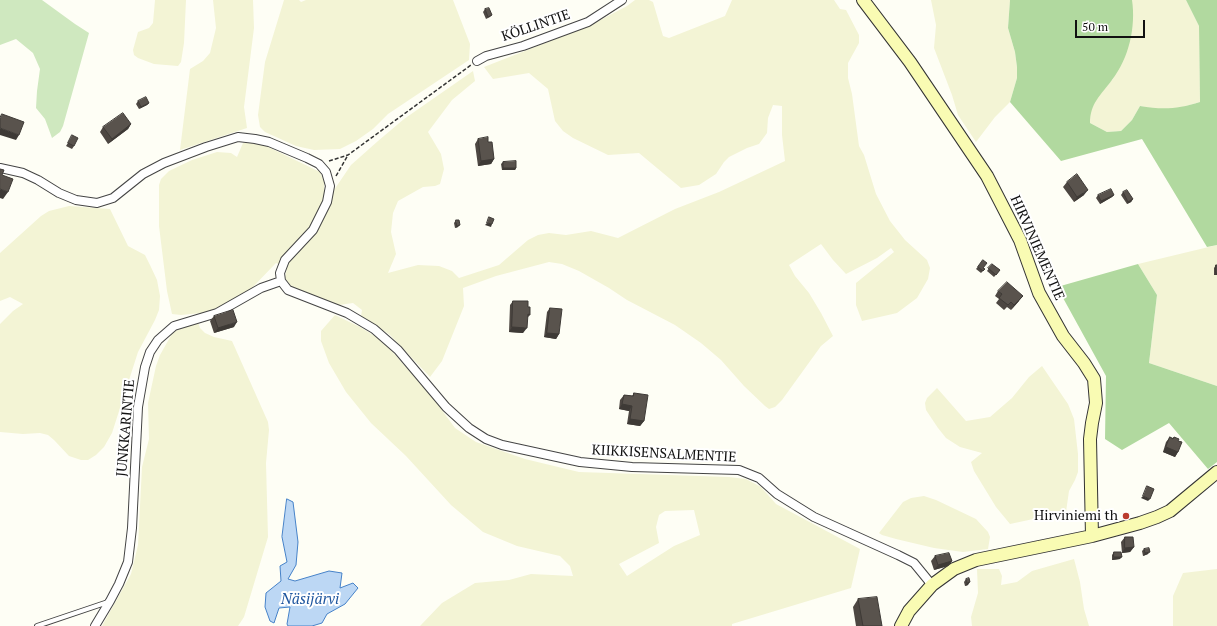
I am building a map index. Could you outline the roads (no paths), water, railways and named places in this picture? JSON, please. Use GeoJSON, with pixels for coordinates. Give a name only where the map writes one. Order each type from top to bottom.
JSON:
{"type":"FeatureCollection","features":[{"type":"Feature","properties":{"kind":"street","name":"KÖLLINTIE"},"geometry":{"type":"LineString","coordinates":[[477,61],[486,56],[524,46],[588,22],[622,0]]}},
{"type":"Feature","properties":{"kind":"street","name":"HIRVINIEMENTIE"},"geometry":{"type":"LineString","coordinates":[[863,0],[910,62],[987,176],[1020,240],[1039,293],[1063,336],[1084,363],[1094,379],[1096,403],[1090,438],[1092,536]]}},
{"type":"Feature","properties":{"kind":"street"},"geometry":{"type":"LineString","coordinates":[[0,168],[22,173],[38,180],[59,193],[76,200],[97,203],[113,198],[144,174],[164,163],[206,147],[238,137],[269,142],[319,164],[326,172],[330,186],[327,202],[313,230],[285,260],[280,273],[281,282]]}},
{"type":"Feature","properties":{"kind":"street","name":"KIIKKISENSALMENTIE"},"geometry":{"type":"LineString","coordinates":[[281,282],[288,290],[347,313],[374,329],[398,350],[446,407],[469,428],[486,439],[502,445],[580,462],[602,465],[739,470],[759,478],[777,494],[814,517],[914,563],[932,585]]}},
{"type":"Feature","properties":{"kind":"street","name":"JUNKKARINTIE"},"geometry":{"type":"LineString","coordinates":[[95,626],[110,601],[128,562],[132,528],[138,407],[145,367],[150,352],[158,340],[174,326],[217,313],[262,288],[281,282]]}},
{"type":"Feature","properties":{"kind":"street"},"geometry":{"type":"LineString","coordinates":[[901,626],[909,611],[932,585],[954,569],[976,560],[1092,536],[1140,523],[1170,511],[1217,472]]}},
{"type":"Feature","properties":{"kind":"lane"},"geometry":{"type":"LineString","coordinates":[[37,626],[110,601]]}},
{"type":"Feature","properties":{"kind":"water","name":"Näsijärvi"},"geometry":{"type":"Polygon","coordinates":[[[287,499],[293,502],[298,542],[296,565],[288,579],[295,581],[329,571],[342,573],[340,588],[353,583],[358,588],[345,604],[327,614],[322,623],[312,626],[288,626],[287,624],[290,607],[279,608],[274,623],[270,621],[265,607],[266,593],[281,581],[280,566],[287,562],[282,537],[287,499]]]}},
{"type":"Feature","properties":{"kind":"place","name":"Hirviniemi th"},"geometry":{"type":"Point","coordinates":[1126,516]}}]}
